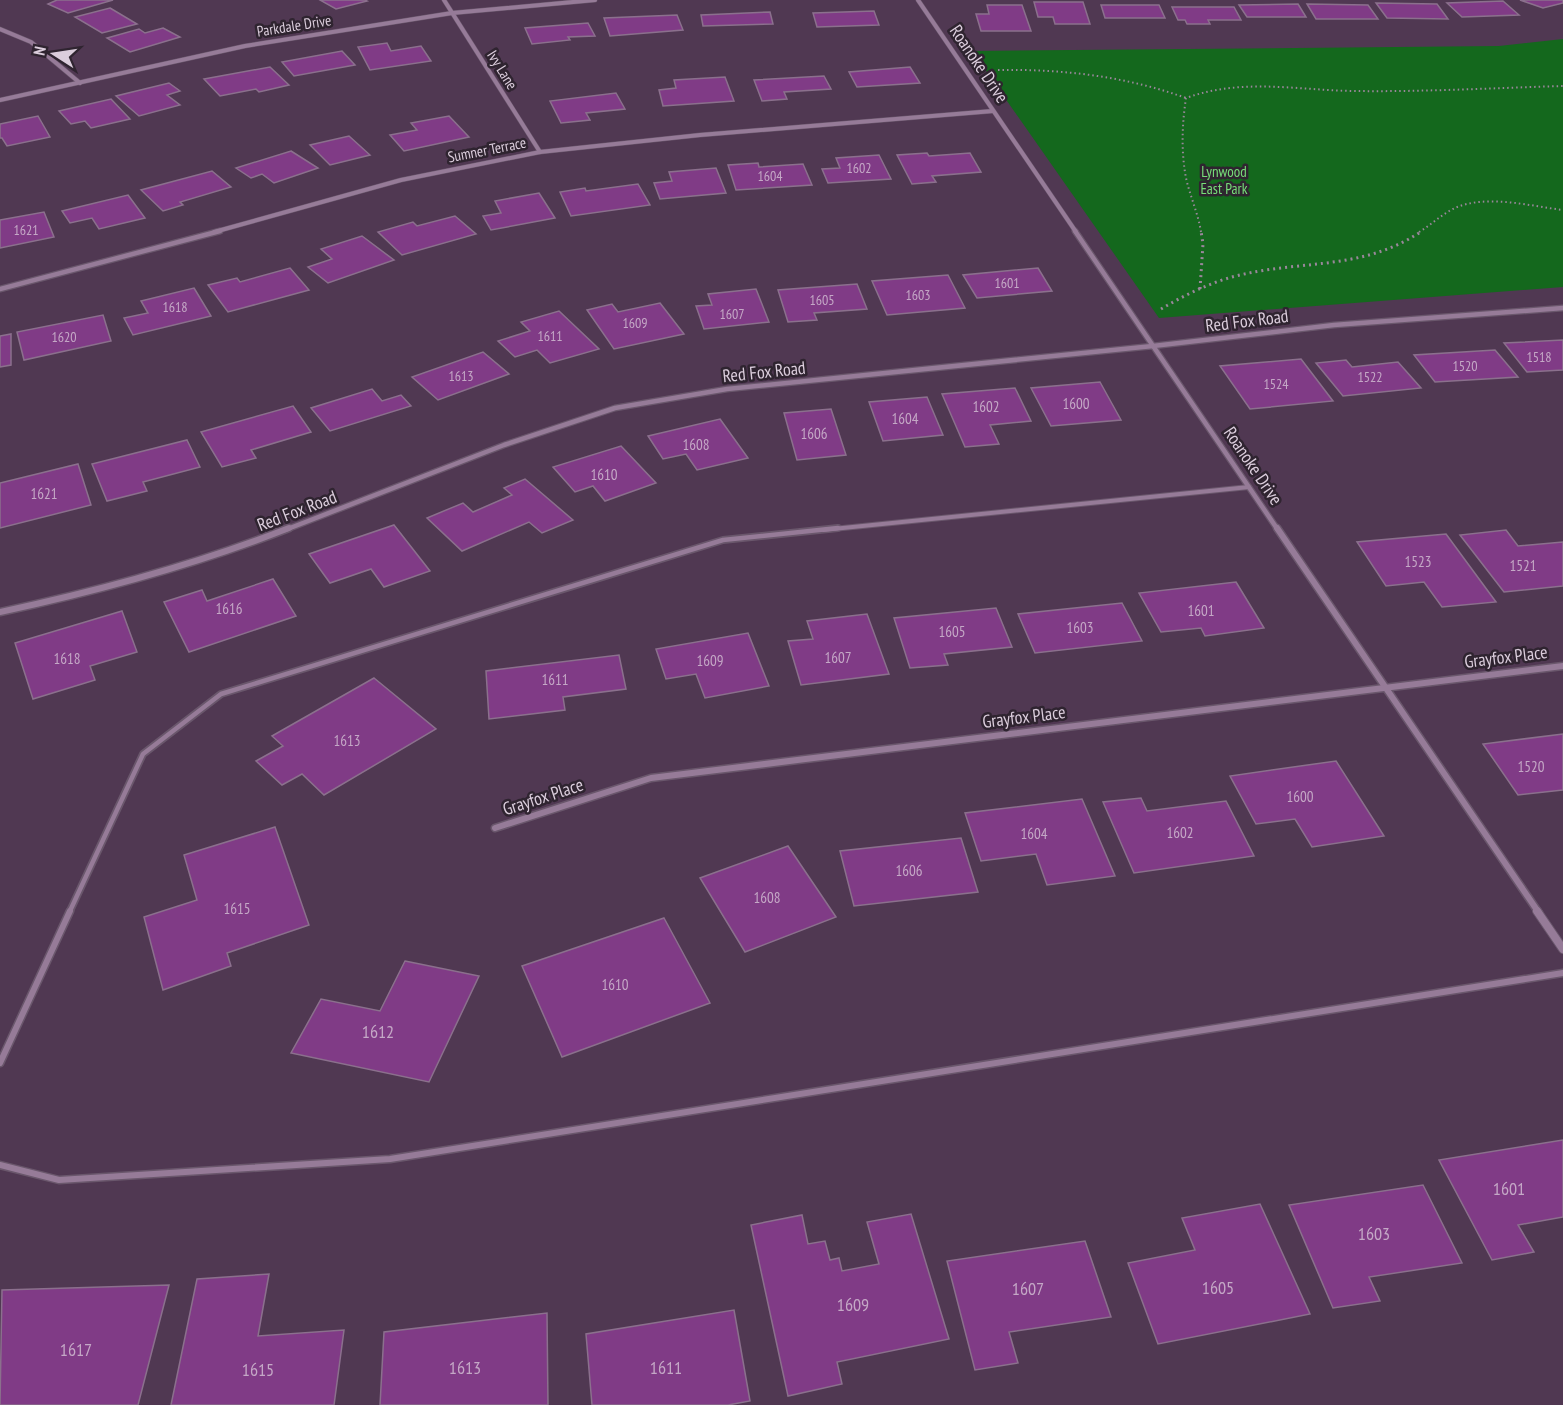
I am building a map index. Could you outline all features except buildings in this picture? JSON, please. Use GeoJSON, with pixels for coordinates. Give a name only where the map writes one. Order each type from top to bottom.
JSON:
{"type":"FeatureCollection","features":[{"type":"Feature","properties":{"kind":"street","name":"Ivy Lane"},"geometry":{"type":"LineString","coordinates":[[444,0],[540,152]]}},
{"type":"Feature","properties":{"kind":"street","name":"Parkdale Drive"},"geometry":{"type":"LineString","coordinates":[[0,100],[245,46],[452,13],[595,0]]}},
{"type":"Feature","properties":{"kind":"street","name":"Roanoke Drive"},"geometry":{"type":"LineString","coordinates":[[918,0],[1563,949]]}},
{"type":"Feature","properties":{"kind":"street"},"geometry":{"type":"LineString","coordinates":[[0,29],[31,42],[80,83]]}},
{"type":"Feature","properties":{"kind":"street","name":"Sumner Terrace"},"geometry":{"type":"LineString","coordinates":[[0,289],[400,180],[540,152],[699,135],[993,111]]}},
{"type":"Feature","properties":{"kind":"street","name":"Red Fox Road"},"geometry":{"type":"LineString","coordinates":[[0,612],[83,594],[236,549],[504,445],[615,408],[727,389],[1368,322],[1563,308]]}},
{"type":"Feature","properties":{"kind":"street","name":"Grayfox Place"},"geometry":{"type":"LineString","coordinates":[[495,828],[651,778],[1563,666]]}},
{"type":"Feature","properties":{"kind":"lane"},"geometry":{"type":"LineString","coordinates":[[0,1063],[143,754],[221,694],[723,540],[1249,487]]}},
{"type":"Feature","properties":{"kind":"lane"},"geometry":{"type":"LineString","coordinates":[[0,1165],[59,1180],[390,1159],[1563,973]]}},
{"type":"Feature","properties":{"kind":"path"},"geometry":{"type":"LineString","coordinates":[[966,71],[1016,69],[1075,74],[1138,84],[1170,91],[1186,98],[1203,90],[1225,87],[1291,86],[1351,92],[1563,86]]}},
{"type":"Feature","properties":{"kind":"path"},"geometry":{"type":"LineString","coordinates":[[1186,98],[1182,125],[1186,177],[1197,210],[1203,244],[1200,290]]}},
{"type":"Feature","properties":{"kind":"path"},"geometry":{"type":"LineString","coordinates":[[1137,322],[1187,294],[1233,277],[1375,255],[1405,242],[1455,208],[1491,202],[1563,210]]}},
{"type":"Feature","properties":{"kind":"green space","name":"Lynwood East Park"},"geometry":{"type":"Polygon","coordinates":[[[1563,39],[1563,287],[1159,318],[972,51],[1499,46],[1563,39]]]}}]}
